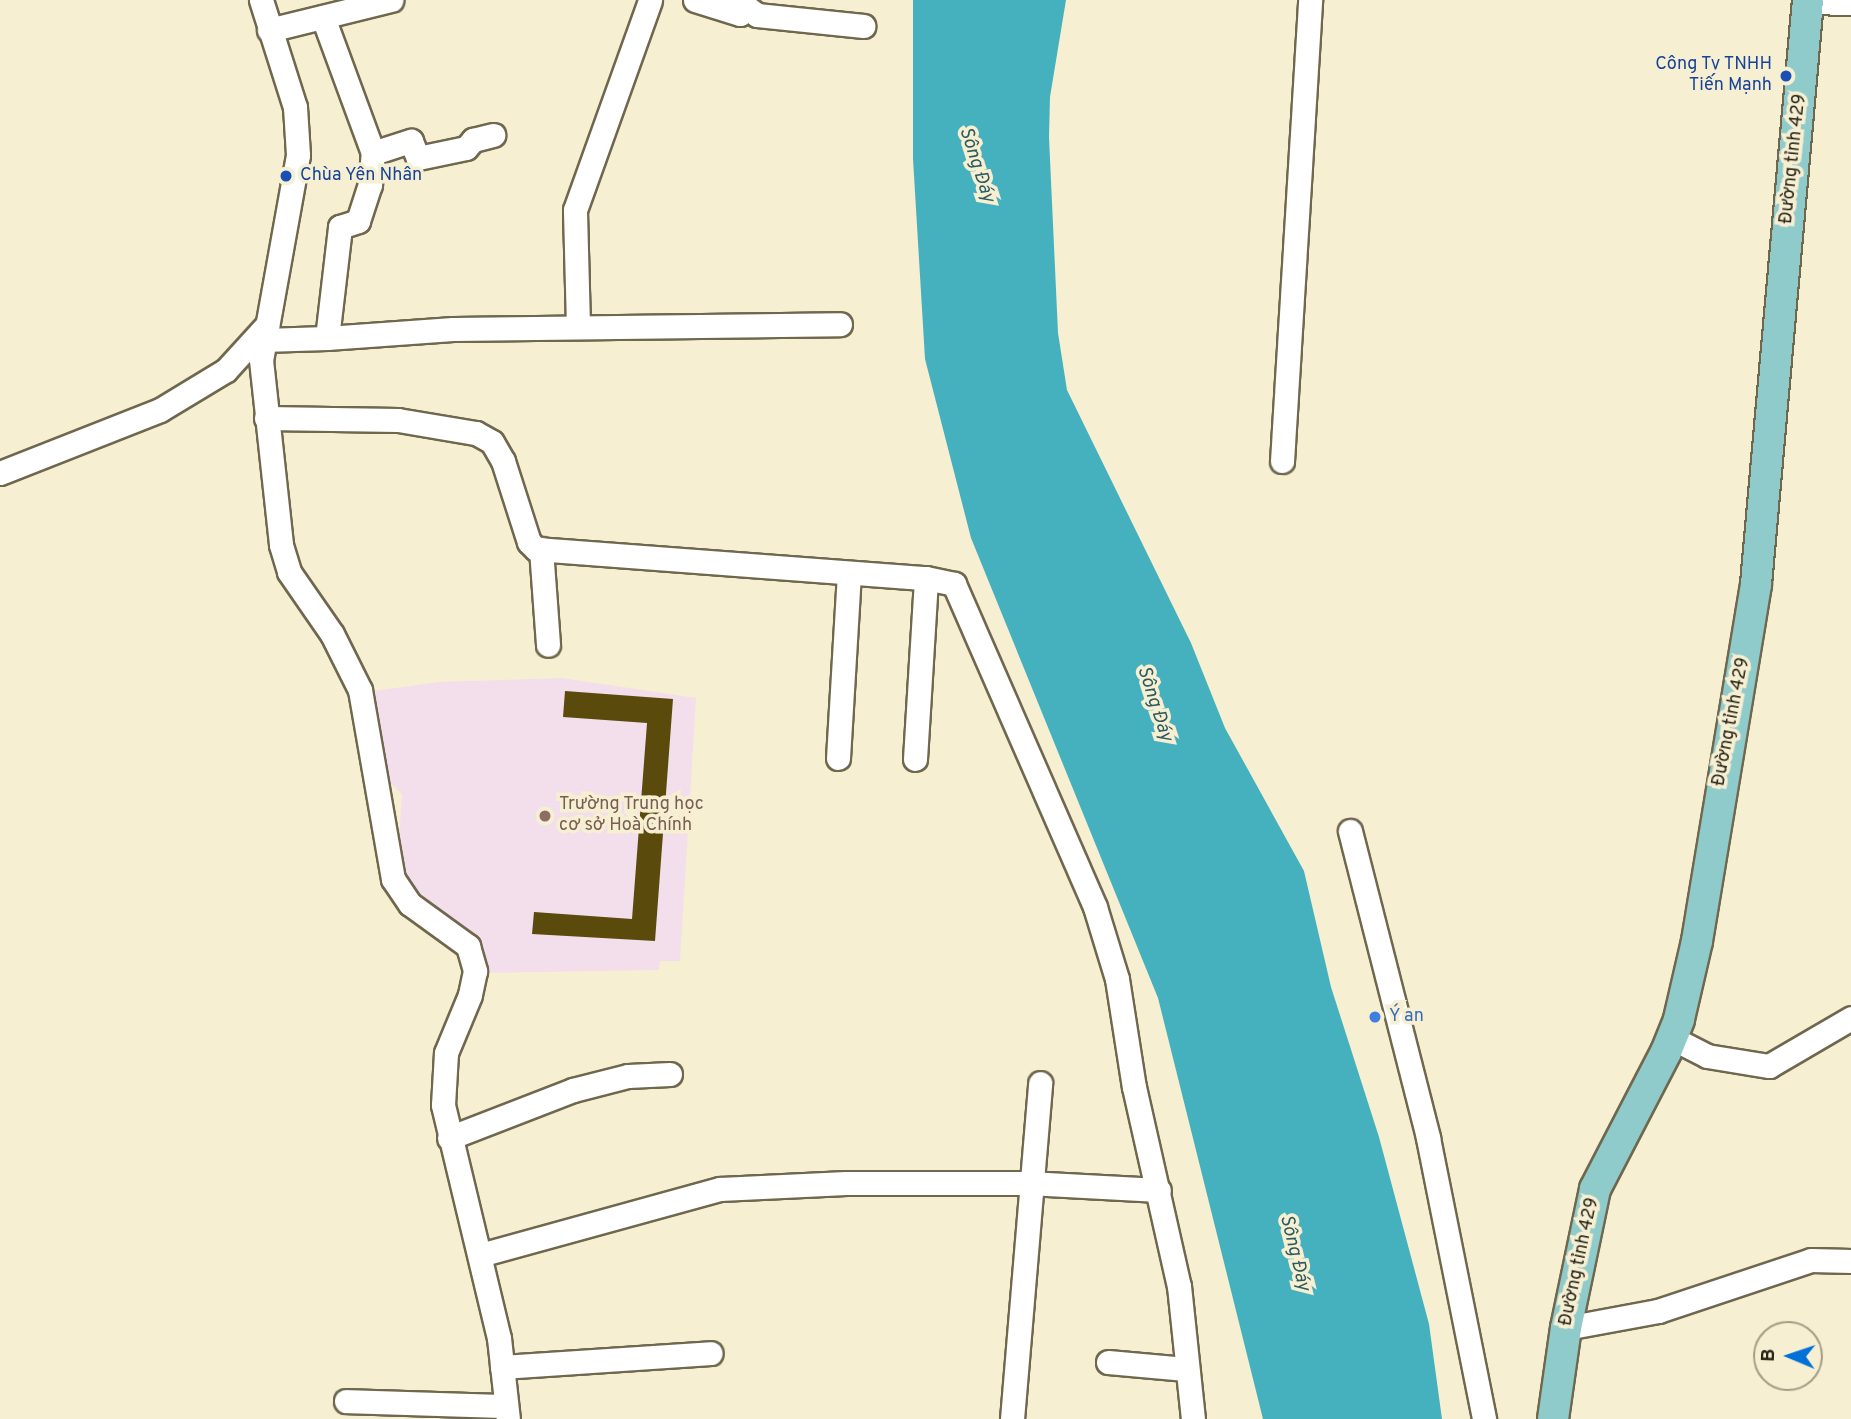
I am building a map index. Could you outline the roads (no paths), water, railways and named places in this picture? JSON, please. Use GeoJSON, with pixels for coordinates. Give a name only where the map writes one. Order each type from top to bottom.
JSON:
{"type":"FeatureCollection","features":[{"type":"Feature","properties":{"kind":"main road","name":"Đường tỉnh 429"},"geometry":{"type":"LineString","coordinates":[[1553,1419],[1566,1328],[1595,1189],[1672,1038],[1697,941],[1756,584],[1807,1]]}},
{"type":"Feature","properties":{"kind":"street"},"geometry":{"type":"LineString","coordinates":[[261,0],[295,107],[298,155],[266,331],[266,418],[281,545],[289,572],[332,634],[360,690],[393,879],[411,904],[468,946],[475,971],[470,995],[446,1053],[443,1105],[480,1255],[502,1367],[507,1413],[346,1401]]}},
{"type":"Feature","properties":{"kind":"street"},"geometry":{"type":"LineString","coordinates":[[578,326],[575,209],[650,0]]}},
{"type":"Feature","properties":{"kind":"street"},"geometry":{"type":"LineString","coordinates":[[695,0],[740,13],[741,1]]}},
{"type":"Feature","properties":{"kind":"street"},"geometry":{"type":"LineString","coordinates":[[1282,461],[1310,0]]}},
{"type":"Feature","properties":{"kind":"street"},"geometry":{"type":"LineString","coordinates":[[269,30],[386,1]]}},
{"type":"Feature","properties":{"kind":"street"},"geometry":{"type":"LineString","coordinates":[[741,1],[757,15],[863,26]]}},
{"type":"Feature","properties":{"kind":"street"},"geometry":{"type":"LineString","coordinates":[[1807,1],[1851,3]]}},
{"type":"Feature","properties":{"kind":"street"},"geometry":{"type":"LineString","coordinates":[[323,17],[373,153],[370,185],[358,221],[340,227],[327,338]]}},
{"type":"Feature","properties":{"kind":"street"},"geometry":{"type":"LineString","coordinates":[[373,153],[411,141],[418,158],[466,148],[473,140],[493,135]]}},
{"type":"Feature","properties":{"kind":"street"},"geometry":{"type":"LineString","coordinates":[[266,331],[327,338],[578,326],[841,324]]}},
{"type":"Feature","properties":{"kind":"street"},"geometry":{"type":"LineString","coordinates":[[0,473],[160,410],[226,370],[266,331]]}},
{"type":"Feature","properties":{"kind":"street"},"geometry":{"type":"LineString","coordinates":[[266,418],[398,419],[476,433],[492,442],[503,461],[529,542],[541,550],[950,581],[956,588],[1095,907],[1117,979],[1134,1087],[1179,1286],[1193,1419]]}},
{"type":"Feature","properties":{"kind":"street"},"geometry":{"type":"LineString","coordinates":[[541,550],[548,645]]}},
{"type":"Feature","properties":{"kind":"street"},"geometry":{"type":"LineString","coordinates":[[838,758],[849,573]]}},
{"type":"Feature","properties":{"kind":"street"},"geometry":{"type":"LineString","coordinates":[[915,759],[926,578]]}},
{"type":"Feature","properties":{"kind":"street"},"geometry":{"type":"LineString","coordinates":[[1350,831],[1428,1138],[1484,1419]]}},
{"type":"Feature","properties":{"kind":"street"},"geometry":{"type":"LineString","coordinates":[[1672,1038],[1707,1056],[1769,1066],[1851,1018]]}},
{"type":"Feature","properties":{"kind":"street"},"geometry":{"type":"LineString","coordinates":[[449,1138],[573,1090],[628,1076],[670,1074]]}},
{"type":"Feature","properties":{"kind":"street"},"geometry":{"type":"LineString","coordinates":[[1012,1419],[1028,1183],[1040,1083]]}},
{"type":"Feature","properties":{"kind":"street"},"geometry":{"type":"LineString","coordinates":[[480,1255],[698,1192],[835,1183],[1028,1183],[1158,1190]]}},
{"type":"Feature","properties":{"kind":"street"},"geometry":{"type":"LineString","coordinates":[[1566,1328],[1658,1311],[1811,1260],[1851,1261]]}},
{"type":"Feature","properties":{"kind":"street"},"geometry":{"type":"LineString","coordinates":[[502,1367],[711,1353]]}},
{"type":"Feature","properties":{"kind":"street"},"geometry":{"type":"LineString","coordinates":[[1108,1362],[1186,1369]]}},
{"type":"Feature","properties":{"kind":"water","name":"Sông Đáy"},"geometry":{"type":"Polygon","coordinates":[[[913,0],[1066,0],[1050,97],[1049,137],[1058,333],[1067,390],[1191,643],[1225,728],[1304,871],[1331,987],[1379,1137],[1429,1324],[1442,1419],[1263,1419],[1158,998],[971,538],[925,359],[913,159],[913,0]]]}},
{"type":"Feature","properties":{"kind":"place","name":"Công Ty TNHH Tiến Mạnh"},"geometry":{"type":"Point","coordinates":[1786,76]}},
{"type":"Feature","properties":{"kind":"place","name":"Chùa Yên Nhân"},"geometry":{"type":"Point","coordinates":[286,176]}},
{"type":"Feature","properties":{"kind":"place","name":"Trường Trung học cơ sở Hoà Chính"},"geometry":{"type":"Point","coordinates":[545,816]}},
{"type":"Feature","properties":{"kind":"place","name":"Ý an"},"geometry":{"type":"Point","coordinates":[1375,1017]}}]}
